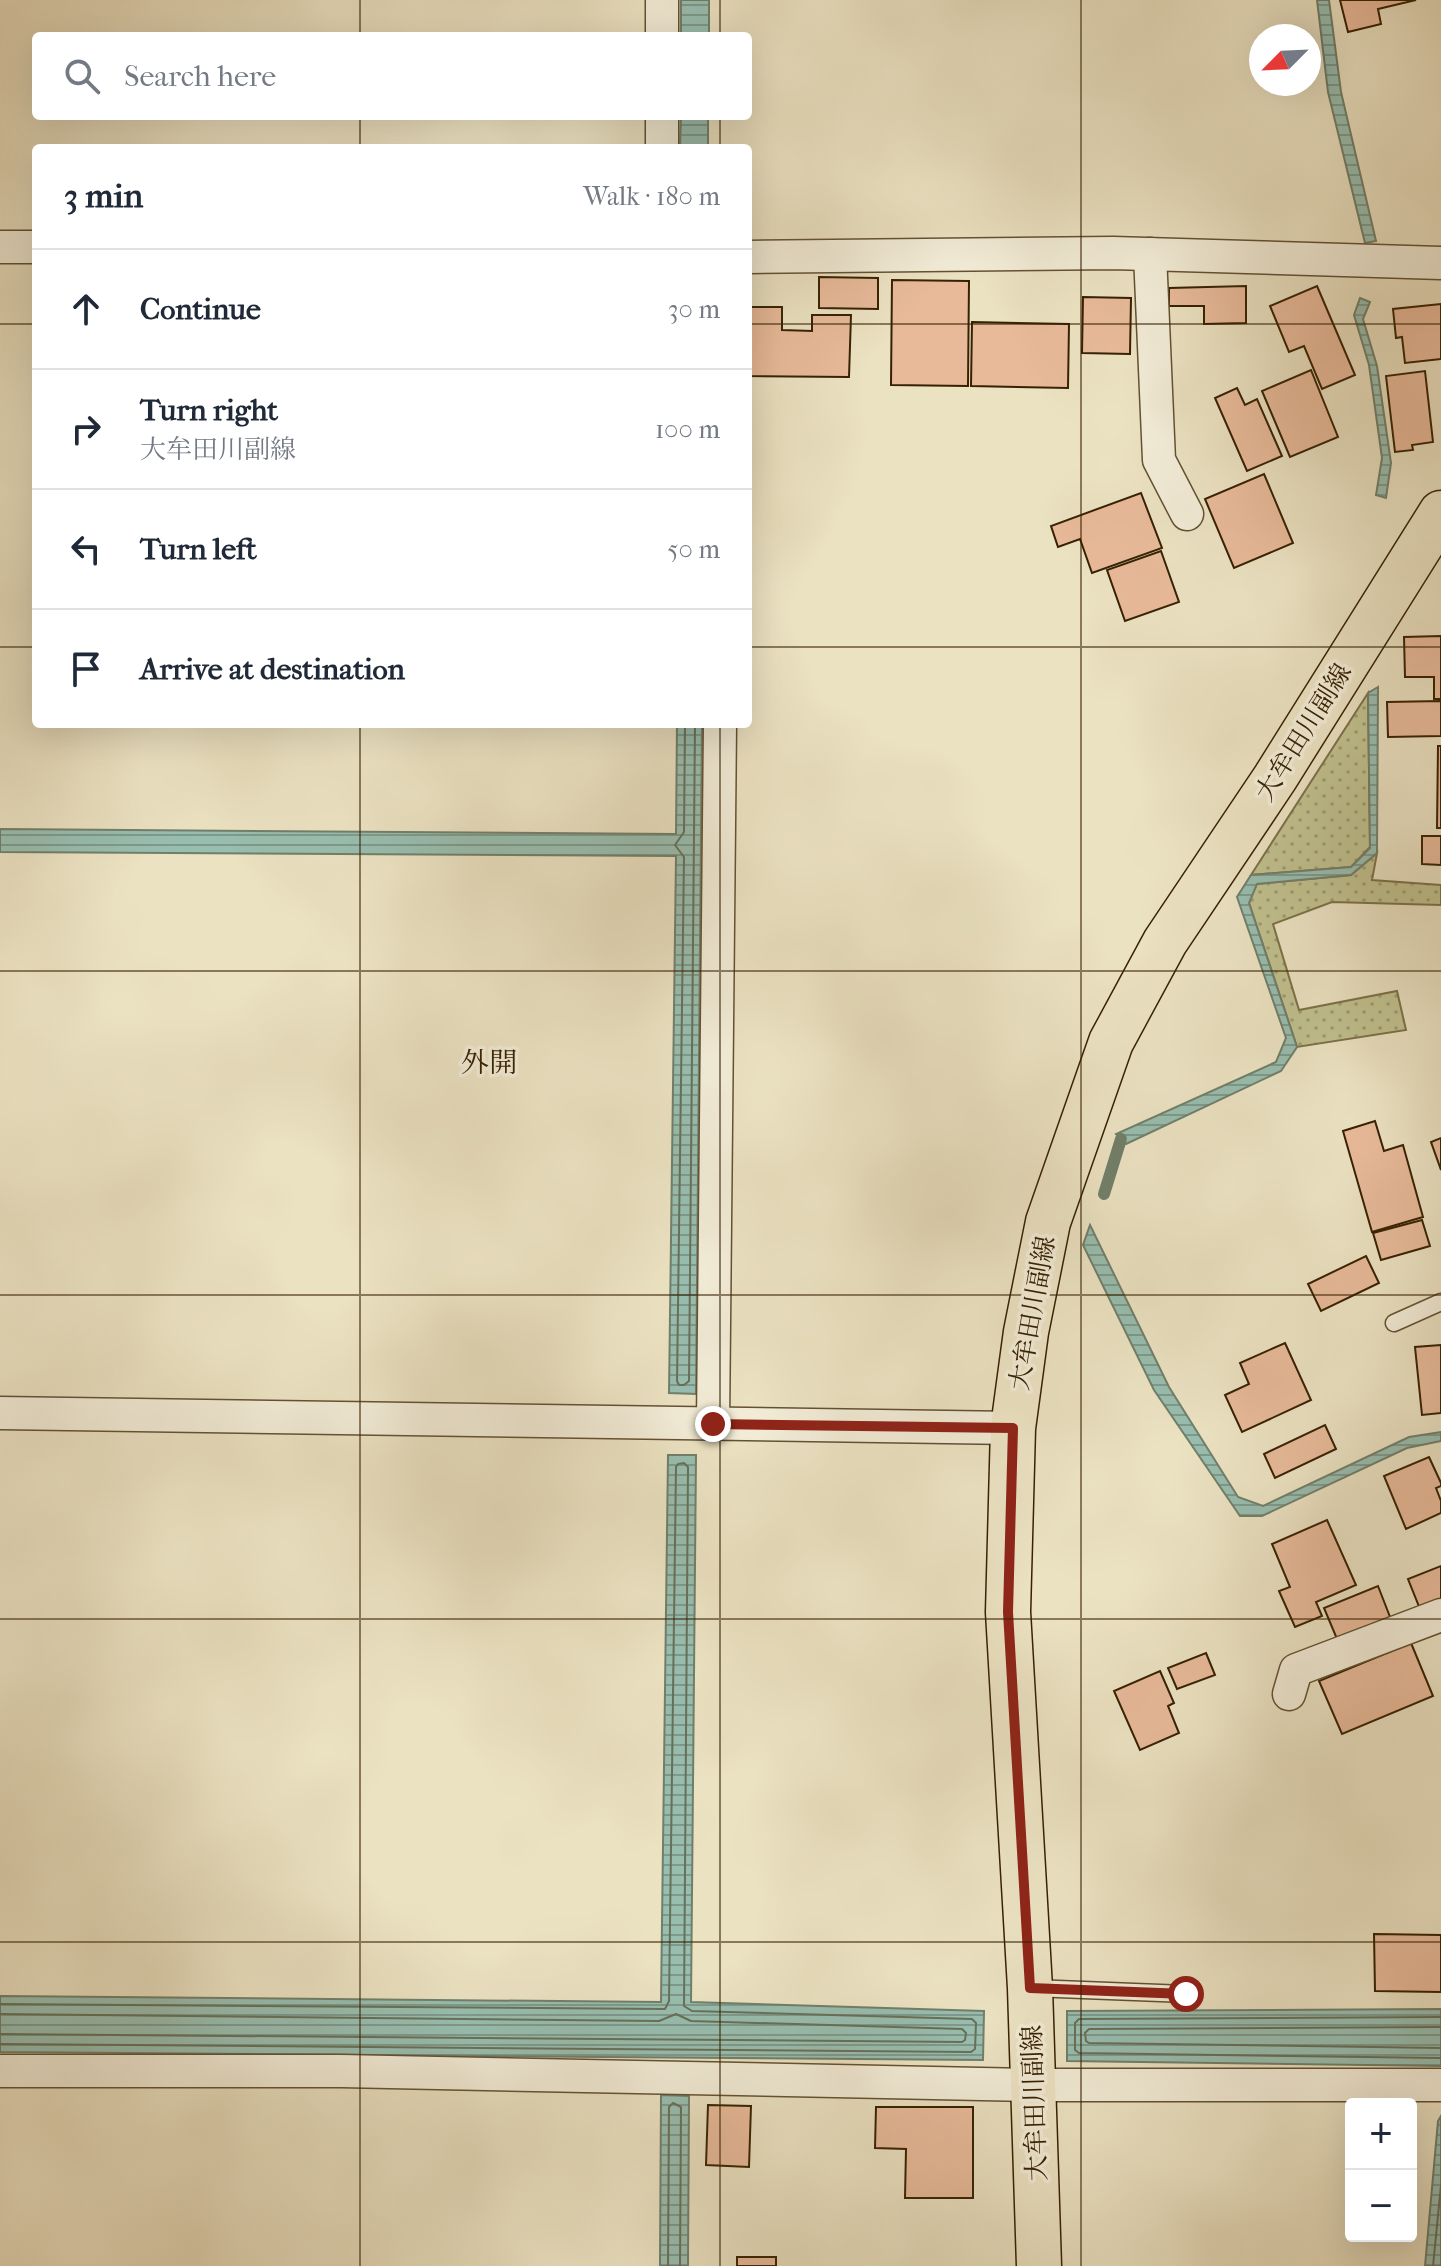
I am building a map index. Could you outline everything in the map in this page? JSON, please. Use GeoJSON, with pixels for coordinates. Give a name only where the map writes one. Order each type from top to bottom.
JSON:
{"type":"FeatureCollection","features":[{"type":"Feature","properties":{"kind":"main road","name":"大牟田川副線"},"geometry":{"type":"LineString","coordinates":[[1039,2266],[1030,1988],[1008,1612],[1013,1428],[1026,1332],[1048,1222],[1111,1042],[1165,942],[1275,778],[1441,513]]}},
{"type":"Feature","properties":{"kind":"street"},"geometry":{"type":"LineString","coordinates":[[662,0],[662,32]]}},
{"type":"Feature","properties":{"kind":"street"},"geometry":{"type":"LineString","coordinates":[[662,120],[662,144]]}},
{"type":"Feature","properties":{"kind":"street"},"geometry":{"type":"LineString","coordinates":[[0,247],[32,247]]}},
{"type":"Feature","properties":{"kind":"street"},"geometry":{"type":"LineString","coordinates":[[1150,254],[1159,460],[1187,514]]}},
{"type":"Feature","properties":{"kind":"street"},"geometry":{"type":"LineString","coordinates":[[752,257],[1150,254],[1441,263]]}},
{"type":"Feature","properties":{"kind":"street"},"geometry":{"type":"LineString","coordinates":[[713,1424],[720,728]]}},
{"type":"Feature","properties":{"kind":"street"},"geometry":{"type":"LineString","coordinates":[[0,1413],[1013,1428]]}},
{"type":"Feature","properties":{"kind":"street"},"geometry":{"type":"LineString","coordinates":[[1289,1694],[1296,1670],[1441,1615]]}},
{"type":"Feature","properties":{"kind":"street"},"geometry":{"type":"LineString","coordinates":[[0,2071],[357,2071],[1033,2085],[1441,2085]]}},
{"type":"Feature","properties":{"kind":"lane"},"geometry":{"type":"LineString","coordinates":[[1394,1323],[1441,1302]]}},
{"type":"Feature","properties":{"kind":"lane"},"geometry":{"type":"LineString","coordinates":[[1030,1988],[1186,1994]]}},
{"type":"Feature","properties":{"kind":"green space"},"geometry":{"type":"Polygon","coordinates":[[[1368,693],[1370,847],[1351,867],[1251,875],[1368,693]]]}},
{"type":"Feature","properties":{"kind":"green space"},"geometry":{"type":"Polygon","coordinates":[[[1377,853],[1372,880],[1441,885],[1441,905],[1332,902],[1273,924],[1299,1010],[1397,991],[1406,1030],[1297,1047],[1249,903],[1256,884],[1351,875],[1377,853]]]}},
{"type":"Feature","properties":{"kind":"water"},"geometry":{"type":"Polygon","coordinates":[[[681,0],[709,0],[709,32],[681,32],[681,0]]]}},
{"type":"Feature","properties":{"kind":"water"},"geometry":{"type":"Polygon","coordinates":[[[1317,0],[1329,0],[1341,92],[1376,241],[1365,243],[1328,92],[1317,0]]]}},
{"type":"Feature","properties":{"kind":"water"},"geometry":{"type":"Polygon","coordinates":[[[681,120],[708,120],[708,144],[680,144],[681,120]]]}},
{"type":"Feature","properties":{"kind":"water"},"geometry":{"type":"Polygon","coordinates":[[[1360,298],[1370,302],[1363,319],[1377,366],[1391,463],[1386,498],[1376,495],[1382,458],[1369,365],[1354,315],[1360,298]]]}},
{"type":"Feature","properties":{"kind":"water"},"geometry":{"type":"Polygon","coordinates":[[[1378,687],[1377,853],[1351,875],[1257,884],[1249,903],[1297,1047],[1281,1071],[1126,1144],[1116,1134],[1276,1062],[1286,1038],[1237,897],[1251,875],[1351,867],[1370,848],[1368,693],[1378,687]]]}},
{"type":"Feature","properties":{"kind":"water"},"geometry":{"type":"Polygon","coordinates":[[[677,728],[702,728],[696,1394],[669,1393],[676,856],[0,852],[0,829],[676,834],[677,728]]]}},
{"type":"Feature","properties":{"kind":"water"},"geometry":{"type":"Polygon","coordinates":[[[1090,1225],[1169,1387],[1238,1497],[1263,1506],[1409,1437],[1441,1432],[1441,1441],[1407,1448],[1262,1516],[1240,1516],[1154,1390],[1083,1245],[1090,1225]]]}},
{"type":"Feature","properties":{"kind":"water"},"geometry":{"type":"Polygon","coordinates":[[[668,1455],[696,1455],[691,2002],[984,2011],[983,2060],[0,2052],[0,1996],[661,2002],[668,1455]]]}},
{"type":"Feature","properties":{"kind":"water"},"geometry":{"type":"Polygon","coordinates":[[[1441,2009],[1441,2066],[1067,2061],[1067,2011],[1441,2009]]]}},
{"type":"Feature","properties":{"kind":"water"},"geometry":{"type":"Polygon","coordinates":[[[661,2095],[689,2096],[688,2266],[660,2266],[661,2095]]]}},
{"type":"Feature","properties":{"kind":"water"},"geometry":{"type":"Polygon","coordinates":[[[1441,2116],[1441,2266],[1425,2266],[1438,2121],[1441,2116]]]}},
{"type":"Feature","properties":{"kind":"building"},"geometry":{"type":"Polygon","coordinates":[[[1340,0],[1416,0],[1378,9],[1381,24],[1348,32],[1340,0]]]}},
{"type":"Feature","properties":{"kind":"building"},"geometry":{"type":"Polygon","coordinates":[[[819,277],[878,278],[878,309],[819,308],[819,277]]]}},
{"type":"Feature","properties":{"kind":"building"},"geometry":{"type":"Polygon","coordinates":[[[892,280],[969,281],[968,386],[891,385],[892,280]]]}},
{"type":"Feature","properties":{"kind":"building"},"geometry":{"type":"Polygon","coordinates":[[[1246,286],[1246,323],[1204,324],[1204,306],[1169,306],[1169,288],[1246,286]]]}},
{"type":"Feature","properties":{"kind":"building"},"geometry":{"type":"Polygon","coordinates":[[[1317,286],[1355,375],[1322,389],[1304,346],[1289,352],[1270,306],[1317,286]]]}},
{"type":"Feature","properties":{"kind":"building"},"geometry":{"type":"Polygon","coordinates":[[[1083,297],[1131,298],[1130,354],[1082,353],[1083,297]]]}},
{"type":"Feature","properties":{"kind":"building"},"geometry":{"type":"Polygon","coordinates":[[[1441,304],[1441,359],[1405,363],[1402,337],[1396,338],[1393,309],[1441,304]]]}},
{"type":"Feature","properties":{"kind":"building"},"geometry":{"type":"Polygon","coordinates":[[[752,307],[782,307],[782,330],[812,331],[812,315],[851,315],[849,377],[752,376],[752,307]]]}},
{"type":"Feature","properties":{"kind":"building"},"geometry":{"type":"Polygon","coordinates":[[[972,322],[1069,324],[1068,388],[971,386],[972,322]]]}},
{"type":"Feature","properties":{"kind":"building"},"geometry":{"type":"Polygon","coordinates":[[[1311,370],[1338,437],[1290,457],[1262,391],[1311,370]]]}},
{"type":"Feature","properties":{"kind":"building"},"geometry":{"type":"Polygon","coordinates":[[[1425,371],[1433,442],[1412,445],[1413,450],[1395,452],[1386,376],[1425,371]]]}},
{"type":"Feature","properties":{"kind":"building"},"geometry":{"type":"Polygon","coordinates":[[[1237,388],[1245,405],[1257,399],[1282,456],[1247,471],[1215,398],[1237,388]]]}},
{"type":"Feature","properties":{"kind":"building"},"geometry":{"type":"Polygon","coordinates":[[[1264,474],[1293,543],[1234,568],[1205,499],[1264,474]]]}},
{"type":"Feature","properties":{"kind":"building"},"geometry":{"type":"Polygon","coordinates":[[[1141,493],[1162,548],[1092,573],[1080,539],[1058,547],[1051,526],[1141,493]]]}},
{"type":"Feature","properties":{"kind":"building"},"geometry":{"type":"Polygon","coordinates":[[[1161,551],[1179,602],[1125,621],[1107,570],[1161,551]]]}},
{"type":"Feature","properties":{"kind":"building"},"geometry":{"type":"Polygon","coordinates":[[[1441,636],[1441,699],[1434,699],[1434,677],[1405,677],[1404,637],[1441,636]]]}},
{"type":"Feature","properties":{"kind":"building"},"geometry":{"type":"Polygon","coordinates":[[[1441,701],[1441,736],[1388,737],[1387,702],[1441,701]]]}},
{"type":"Feature","properties":{"kind":"building"},"geometry":{"type":"Polygon","coordinates":[[[1438,746],[1441,746],[1441,828],[1437,828],[1438,746]]]}},
{"type":"Feature","properties":{"kind":"building"},"geometry":{"type":"Polygon","coordinates":[[[1422,836],[1441,836],[1441,865],[1422,864],[1422,836]]]}},
{"type":"Feature","properties":{"kind":"building"},"geometry":{"type":"Polygon","coordinates":[[[1375,1121],[1384,1151],[1403,1145],[1423,1217],[1372,1232],[1343,1131],[1375,1121]]]}},
{"type":"Feature","properties":{"kind":"building"},"geometry":{"type":"Polygon","coordinates":[[[1441,1138],[1441,1170],[1431,1142],[1441,1138]]]}},
{"type":"Feature","properties":{"kind":"building"},"geometry":{"type":"Polygon","coordinates":[[[1422,1220],[1430,1246],[1381,1260],[1373,1233],[1422,1220]]]}},
{"type":"Feature","properties":{"kind":"building"},"geometry":{"type":"Polygon","coordinates":[[[1366,1256],[1379,1283],[1321,1311],[1308,1284],[1366,1256]]]}},
{"type":"Feature","properties":{"kind":"building"},"geometry":{"type":"Polygon","coordinates":[[[1285,1343],[1311,1400],[1242,1432],[1225,1395],[1249,1384],[1240,1363],[1285,1343]]]}},
{"type":"Feature","properties":{"kind":"building"},"geometry":{"type":"Polygon","coordinates":[[[1441,1345],[1441,1413],[1422,1415],[1415,1347],[1441,1345]]]}},
{"type":"Feature","properties":{"kind":"building"},"geometry":{"type":"Polygon","coordinates":[[[1325,1425],[1336,1449],[1275,1478],[1264,1454],[1325,1425]]]}},
{"type":"Feature","properties":{"kind":"building"},"geometry":{"type":"Polygon","coordinates":[[[1429,1457],[1441,1483],[1436,1488],[1441,1513],[1406,1529],[1384,1476],[1429,1457]]]}},
{"type":"Feature","properties":{"kind":"building"},"geometry":{"type":"Polygon","coordinates":[[[1327,1520],[1356,1585],[1316,1602],[1322,1616],[1295,1627],[1279,1591],[1290,1587],[1272,1544],[1327,1520]]]}},
{"type":"Feature","properties":{"kind":"building"},"geometry":{"type":"Polygon","coordinates":[[[1441,1566],[1441,1600],[1420,1609],[1408,1579],[1441,1566]]]}},
{"type":"Feature","properties":{"kind":"building"},"geometry":{"type":"Polygon","coordinates":[[[1378,1586],[1390,1617],[1337,1639],[1324,1608],[1378,1586]]]}},
{"type":"Feature","properties":{"kind":"building"},"geometry":{"type":"Polygon","coordinates":[[[1411,1643],[1433,1696],[1342,1734],[1319,1681],[1411,1643]]]}},
{"type":"Feature","properties":{"kind":"building"},"geometry":{"type":"Polygon","coordinates":[[[1206,1653],[1215,1675],[1177,1689],[1168,1668],[1206,1653]]]}},
{"type":"Feature","properties":{"kind":"building"},"geometry":{"type":"Polygon","coordinates":[[[1160,1671],[1174,1703],[1168,1706],[1179,1733],[1140,1750],[1114,1691],[1160,1671]]]}},
{"type":"Feature","properties":{"kind":"building"},"geometry":{"type":"Polygon","coordinates":[[[1374,1934],[1441,1935],[1441,1992],[1375,1991],[1374,1934]]]}},
{"type":"Feature","properties":{"kind":"building"},"geometry":{"type":"Polygon","coordinates":[[[708,2105],[751,2106],[749,2167],[706,2165],[708,2105]]]}},
{"type":"Feature","properties":{"kind":"building"},"geometry":{"type":"Polygon","coordinates":[[[876,2107],[973,2107],[973,2198],[905,2198],[906,2149],[875,2148],[876,2107]]]}},
{"type":"Feature","properties":{"kind":"building"},"geometry":{"type":"Polygon","coordinates":[[[737,2257],[776,2257],[776,2266],[737,2266],[737,2257]]]}},
{"type":"Feature","properties":{"kind":"waterway"},"geometry":{"type":"LineString","coordinates":[[1104,1194],[1121,1139]]}},
{"type":"Feature","properties":{"kind":"district","name":"外開"},"geometry":{"type":"Point","coordinates":[489,1062]}},
{"type":"Feature","properties":{"kind":"route"},"geometry":{"type":"LineString","coordinates":[[713,1424],[1013,1428],[1008,1612],[1030,1988],[1186,1994]]}}]}
